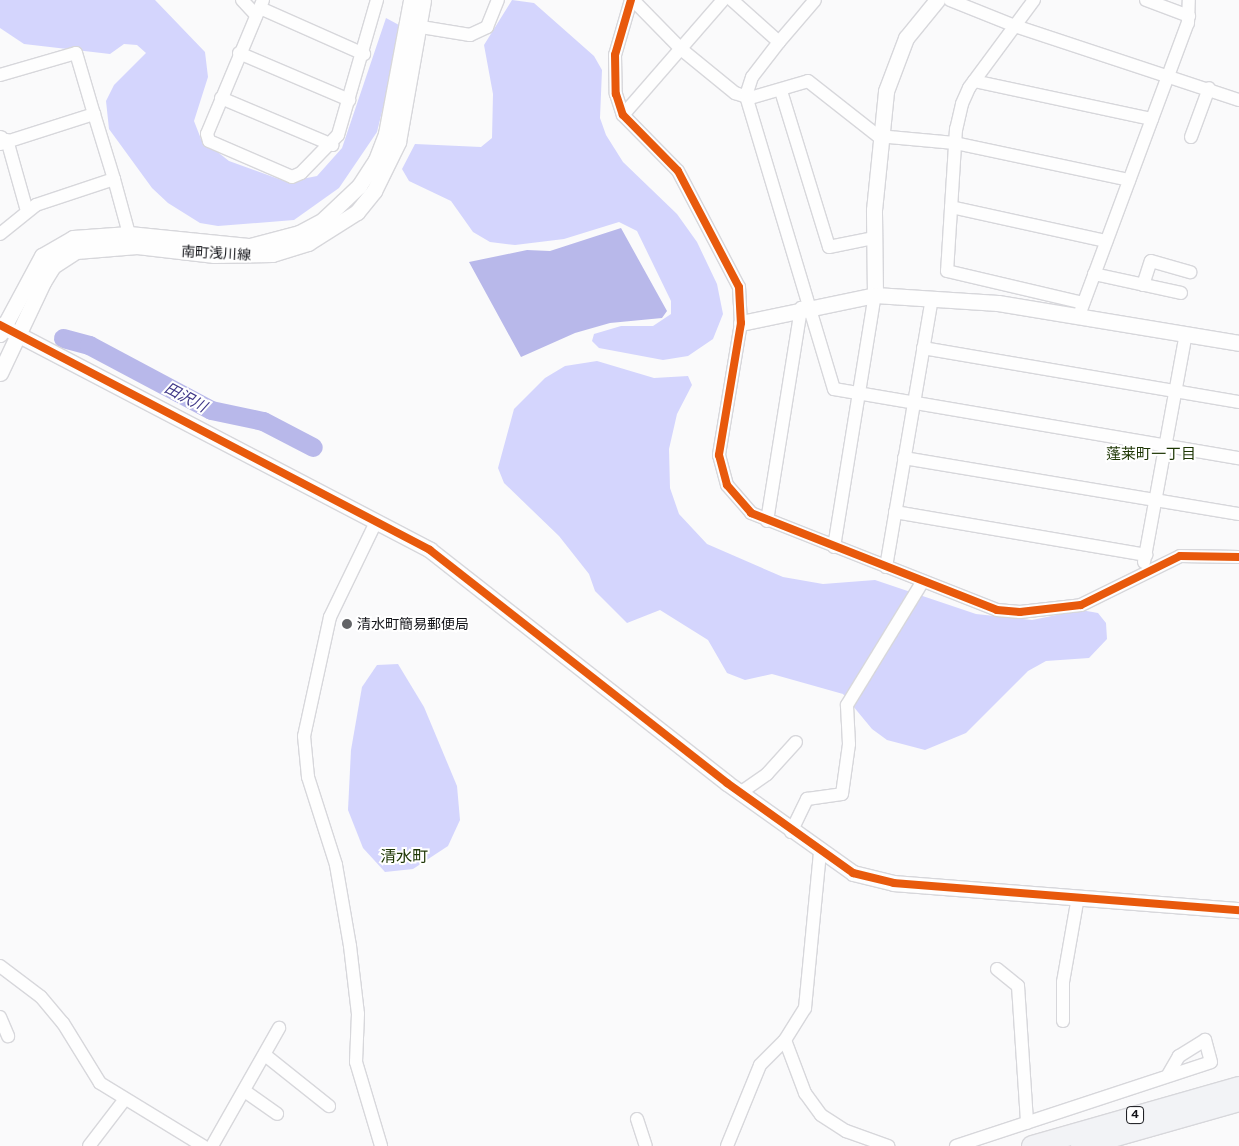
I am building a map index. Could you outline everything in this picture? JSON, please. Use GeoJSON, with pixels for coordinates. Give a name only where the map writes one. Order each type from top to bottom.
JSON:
{"type":"FeatureCollection","features":[{"type":"Feature","properties":{"kind":"highway","name":"4"},"geometry":{"type":"LineString","coordinates":[[1032,1146],[1239,1087]]}},
{"type":"Feature","properties":{"kind":"highway","name":"4"},"geometry":{"type":"LineString","coordinates":[[1081,1146],[1239,1101]]}},
{"type":"Feature","properties":{"kind":"street"},"geometry":{"type":"LineString","coordinates":[[242,0],[364,54]]}},
{"type":"Feature","properties":{"kind":"street"},"geometry":{"type":"LineString","coordinates":[[260,8],[239,53],[207,134],[209,141],[292,177],[332,145],[364,54],[377,0]]}},
{"type":"Feature","properties":{"kind":"street","name":"南町浅川線"},"geometry":{"type":"LineString","coordinates":[[0,373],[43,282],[54,266],[76,251],[137,246],[244,257],[272,254],[334,230],[374,191],[398,142],[412,26],[411,0]]}},
{"type":"Feature","properties":{"kind":"street","name":"南町浅川線"},"geometry":{"type":"LineString","coordinates":[[1,329],[42,256],[73,238],[129,234],[250,246],[299,233],[323,220],[359,186],[376,160],[386,134],[412,26],[423,0]]}},
{"type":"Feature","properties":{"kind":"street"},"geometry":{"type":"LineString","coordinates":[[412,26],[470,35],[487,27],[498,0]]}},
{"type":"Feature","properties":{"kind":"street"},"geometry":{"type":"LineString","coordinates":[[1129,180],[954,143],[878,136],[808,82],[781,91],[746,96],[682,49],[632,0],[615,55],[616,94],[623,115],[673,164],[698,204],[736,274],[741,323],[719,456],[721,472],[735,497],[767,521],[997,610],[1036,612],[1096,599],[1142,572],[1180,556],[1239,556]]}},
{"type":"Feature","properties":{"kind":"street"},"geometry":{"type":"LineString","coordinates":[[623,115],[723,0]]}},
{"type":"Feature","properties":{"kind":"street"},"geometry":{"type":"LineString","coordinates":[[732,0],[779,42]]}},
{"type":"Feature","properties":{"kind":"street"},"geometry":{"type":"LineString","coordinates":[[815,0],[752,77],[746,96],[805,308],[834,389],[1239,458]]}},
{"type":"Feature","properties":{"kind":"street"},"geometry":{"type":"LineString","coordinates":[[834,547],[875,295],[874,238],[878,136],[898,52],[937,0]]}},
{"type":"Feature","properties":{"kind":"street"},"geometry":{"type":"LineString","coordinates":[[950,0],[1015,26],[1167,79],[1209,88],[1239,100]]}},
{"type":"Feature","properties":{"kind":"street"},"geometry":{"type":"LineString","coordinates":[[1034,0],[974,81],[962,104],[954,143],[947,271],[1081,309],[1186,334],[1239,343]]}},
{"type":"Feature","properties":{"kind":"street"},"geometry":{"type":"LineString","coordinates":[[1146,0],[1189,16]]}},
{"type":"Feature","properties":{"kind":"street"},"geometry":{"type":"LineString","coordinates":[[1081,309],[1167,79],[1189,16],[1189,0]]}},
{"type":"Feature","properties":{"kind":"street"},"geometry":{"type":"LineString","coordinates":[[0,75],[76,53],[129,234]]}},
{"type":"Feature","properties":{"kind":"street"},"geometry":{"type":"LineString","coordinates":[[239,53],[349,100]]}},
{"type":"Feature","properties":{"kind":"street"},"geometry":{"type":"LineString","coordinates":[[974,81],[1152,119]]}},
{"type":"Feature","properties":{"kind":"street"},"geometry":{"type":"LineString","coordinates":[[1191,137],[1209,88]]}},
{"type":"Feature","properties":{"kind":"street"},"geometry":{"type":"LineString","coordinates":[[781,91],[829,247],[874,238]]}},
{"type":"Feature","properties":{"kind":"street"},"geometry":{"type":"LineString","coordinates":[[221,98],[332,145]]}},
{"type":"Feature","properties":{"kind":"street"},"geometry":{"type":"LineString","coordinates":[[27,211],[2,141],[94,114]]}},
{"type":"Feature","properties":{"kind":"street"},"geometry":{"type":"LineString","coordinates":[[0,234],[27,211],[52,197],[114,179]]}},
{"type":"Feature","properties":{"kind":"street"},"geometry":{"type":"LineString","coordinates":[[951,207],[1106,241]]}},
{"type":"Feature","properties":{"kind":"street"},"geometry":{"type":"LineString","coordinates":[[1143,285],[1150,262],[1190,272]]}},
{"type":"Feature","properties":{"kind":"street"},"geometry":{"type":"LineString","coordinates":[[1094,274],[1181,293]]}},
{"type":"Feature","properties":{"kind":"street"},"geometry":{"type":"LineString","coordinates":[[741,323],[805,308],[875,295],[1081,309]]}},
{"type":"Feature","properties":{"kind":"street"},"geometry":{"type":"LineString","coordinates":[[886,567],[932,298]]}},
{"type":"Feature","properties":{"kind":"street"},"geometry":{"type":"LineString","coordinates":[[767,521],[805,308]]}},
{"type":"Feature","properties":{"kind":"street"},"geometry":{"type":"LineString","coordinates":[[1,329],[18,335],[430,550],[486,591],[791,832],[820,853],[854,873],[894,883],[1239,910]]}},
{"type":"Feature","properties":{"kind":"street"},"geometry":{"type":"LineString","coordinates":[[1142,572],[1186,334]]}},
{"type":"Feature","properties":{"kind":"street"},"geometry":{"type":"LineString","coordinates":[[923,348],[1239,402]]}},
{"type":"Feature","properties":{"kind":"street"},"geometry":{"type":"LineString","coordinates":[[904,458],[1239,514]]}},
{"type":"Feature","properties":{"kind":"street"},"geometry":{"type":"LineString","coordinates":[[895,512],[1146,555]]}},
{"type":"Feature","properties":{"kind":"street"},"geometry":{"type":"LineString","coordinates":[[376,522],[330,617],[304,736],[308,777],[336,865],[350,946],[358,1014],[356,1062],[381,1146]]}},
{"type":"Feature","properties":{"kind":"street"},"geometry":{"type":"LineString","coordinates":[[791,832],[807,799],[842,794],[850,744],[848,705],[923,581]]}},
{"type":"Feature","properties":{"kind":"street"},"geometry":{"type":"LineString","coordinates":[[740,793],[767,774],[796,742]]}},
{"type":"Feature","properties":{"kind":"street"},"geometry":{"type":"LineString","coordinates":[[727,1146],[760,1065],[785,1040],[807,1001],[820,853]]}},
{"type":"Feature","properties":{"kind":"street"},"geometry":{"type":"LineString","coordinates":[[1063,1021],[1063,982],[1078,897]]}},
{"type":"Feature","properties":{"kind":"street"},"geometry":{"type":"LineString","coordinates":[[0,966],[40,997],[63,1023],[92,1074],[125,1099],[203,1146]]}},
{"type":"Feature","properties":{"kind":"street"},"geometry":{"type":"LineString","coordinates":[[997,970],[1018,986],[1027,1123]]}},
{"type":"Feature","properties":{"kind":"street"},"geometry":{"type":"LineString","coordinates":[[0,1018],[8,1036]]}},
{"type":"Feature","properties":{"kind":"street"},"geometry":{"type":"LineString","coordinates":[[212,1146],[246,1092],[279,1028]]}},
{"type":"Feature","properties":{"kind":"street"},"geometry":{"type":"LineString","coordinates":[[785,1040],[805,1093],[821,1115],[846,1131],[888,1146]]}},
{"type":"Feature","properties":{"kind":"street"},"geometry":{"type":"LineString","coordinates":[[265,1055],[329,1106]]}},
{"type":"Feature","properties":{"kind":"street"},"geometry":{"type":"LineString","coordinates":[[956,1146],[1168,1075]]}},
{"type":"Feature","properties":{"kind":"street"},"geometry":{"type":"LineString","coordinates":[[246,1092],[277,1114]]}},
{"type":"Feature","properties":{"kind":"street"},"geometry":{"type":"LineString","coordinates":[[89,1146],[125,1099]]}},
{"type":"Feature","properties":{"kind":"street"},"geometry":{"type":"LineString","coordinates":[[636,1119],[646,1146]]}},
{"type":"Feature","properties":{"kind":"shaded area"},"geometry":{"type":"Polygon","coordinates":[[[0,0],[155,0],[205,52],[208,77],[194,121],[201,139],[229,161],[287,182],[317,176],[342,148],[386,18],[399,25],[400,39],[377,132],[339,188],[294,220],[218,226],[200,223],[168,203],[152,188],[109,129],[106,101],[114,85],[146,53],[137,45],[124,44],[110,54],[24,44],[0,28],[0,0]]]}},
{"type":"Feature","properties":{"kind":"shaded area"},"geometry":{"type":"Polygon","coordinates":[[[512,0],[534,3],[594,56],[602,70],[600,118],[606,135],[623,162],[677,214],[697,242],[717,284],[723,314],[713,339],[688,356],[663,360],[599,348],[592,341],[594,334],[621,326],[653,326],[671,314],[671,301],[637,231],[619,222],[564,239],[515,245],[490,242],[473,232],[451,201],[409,181],[402,169],[415,144],[481,147],[492,138],[493,94],[484,45],[512,0]]]}},
{"type":"Feature","properties":{"kind":"shaded area"},"geometry":{"type":"Polygon","coordinates":[[[621,228],[667,311],[662,318],[610,323],[575,333],[521,357],[469,262],[527,250],[550,251],[621,228]]]}},
{"type":"Feature","properties":{"kind":"shaded area"},"geometry":{"type":"Polygon","coordinates":[[[597,361],[654,378],[688,376],[692,385],[677,414],[669,449],[670,488],[679,514],[707,544],[783,577],[823,584],[875,580],[976,614],[1032,620],[1081,610],[1098,613],[1106,623],[1107,639],[1089,658],[1046,661],[1028,671],[966,733],[925,750],[887,740],[872,729],[843,694],[772,674],[745,680],[727,673],[708,640],[660,610],[627,623],[595,591],[589,574],[559,536],[504,483],[498,468],[514,409],[545,378],[565,366],[597,361]]]}},
{"type":"Feature","properties":{"kind":"shaded area"},"geometry":{"type":"Polygon","coordinates":[[[398,664],[424,707],[457,786],[460,820],[448,846],[413,869],[385,872],[363,848],[348,810],[351,750],[362,687],[377,665],[398,664]]]}},
{"type":"Feature","properties":{"kind":"waterway","name":"田沢川"},"geometry":{"type":"LineString","coordinates":[[63,338],[89,345],[211,410],[263,421],[313,447]]}},
{"type":"Feature","properties":{"kind":"cycle path"},"geometry":{"type":"LineString","coordinates":[[631,0],[615,55],[616,94],[623,115],[678,171],[739,287],[741,323],[719,455],[727,485],[751,513],[997,610],[1020,612],[1081,605],[1180,556],[1239,557]]}},
{"type":"Feature","properties":{"kind":"cycle path"},"geometry":{"type":"LineString","coordinates":[[0,325],[430,550],[727,783],[853,873],[894,883],[1239,910]]}},
{"type":"Feature","properties":{"kind":"place","name":"清水町簡易郵便局"},"geometry":{"type":"Point","coordinates":[347,624]}},
{"type":"Feature","properties":{"kind":"district","name":"蓬莱町一丁目"},"geometry":{"type":"Point","coordinates":[1151,454]}},
{"type":"Feature","properties":{"kind":"district","name":"清水町"},"geometry":{"type":"Point","coordinates":[404,857]}}]}
